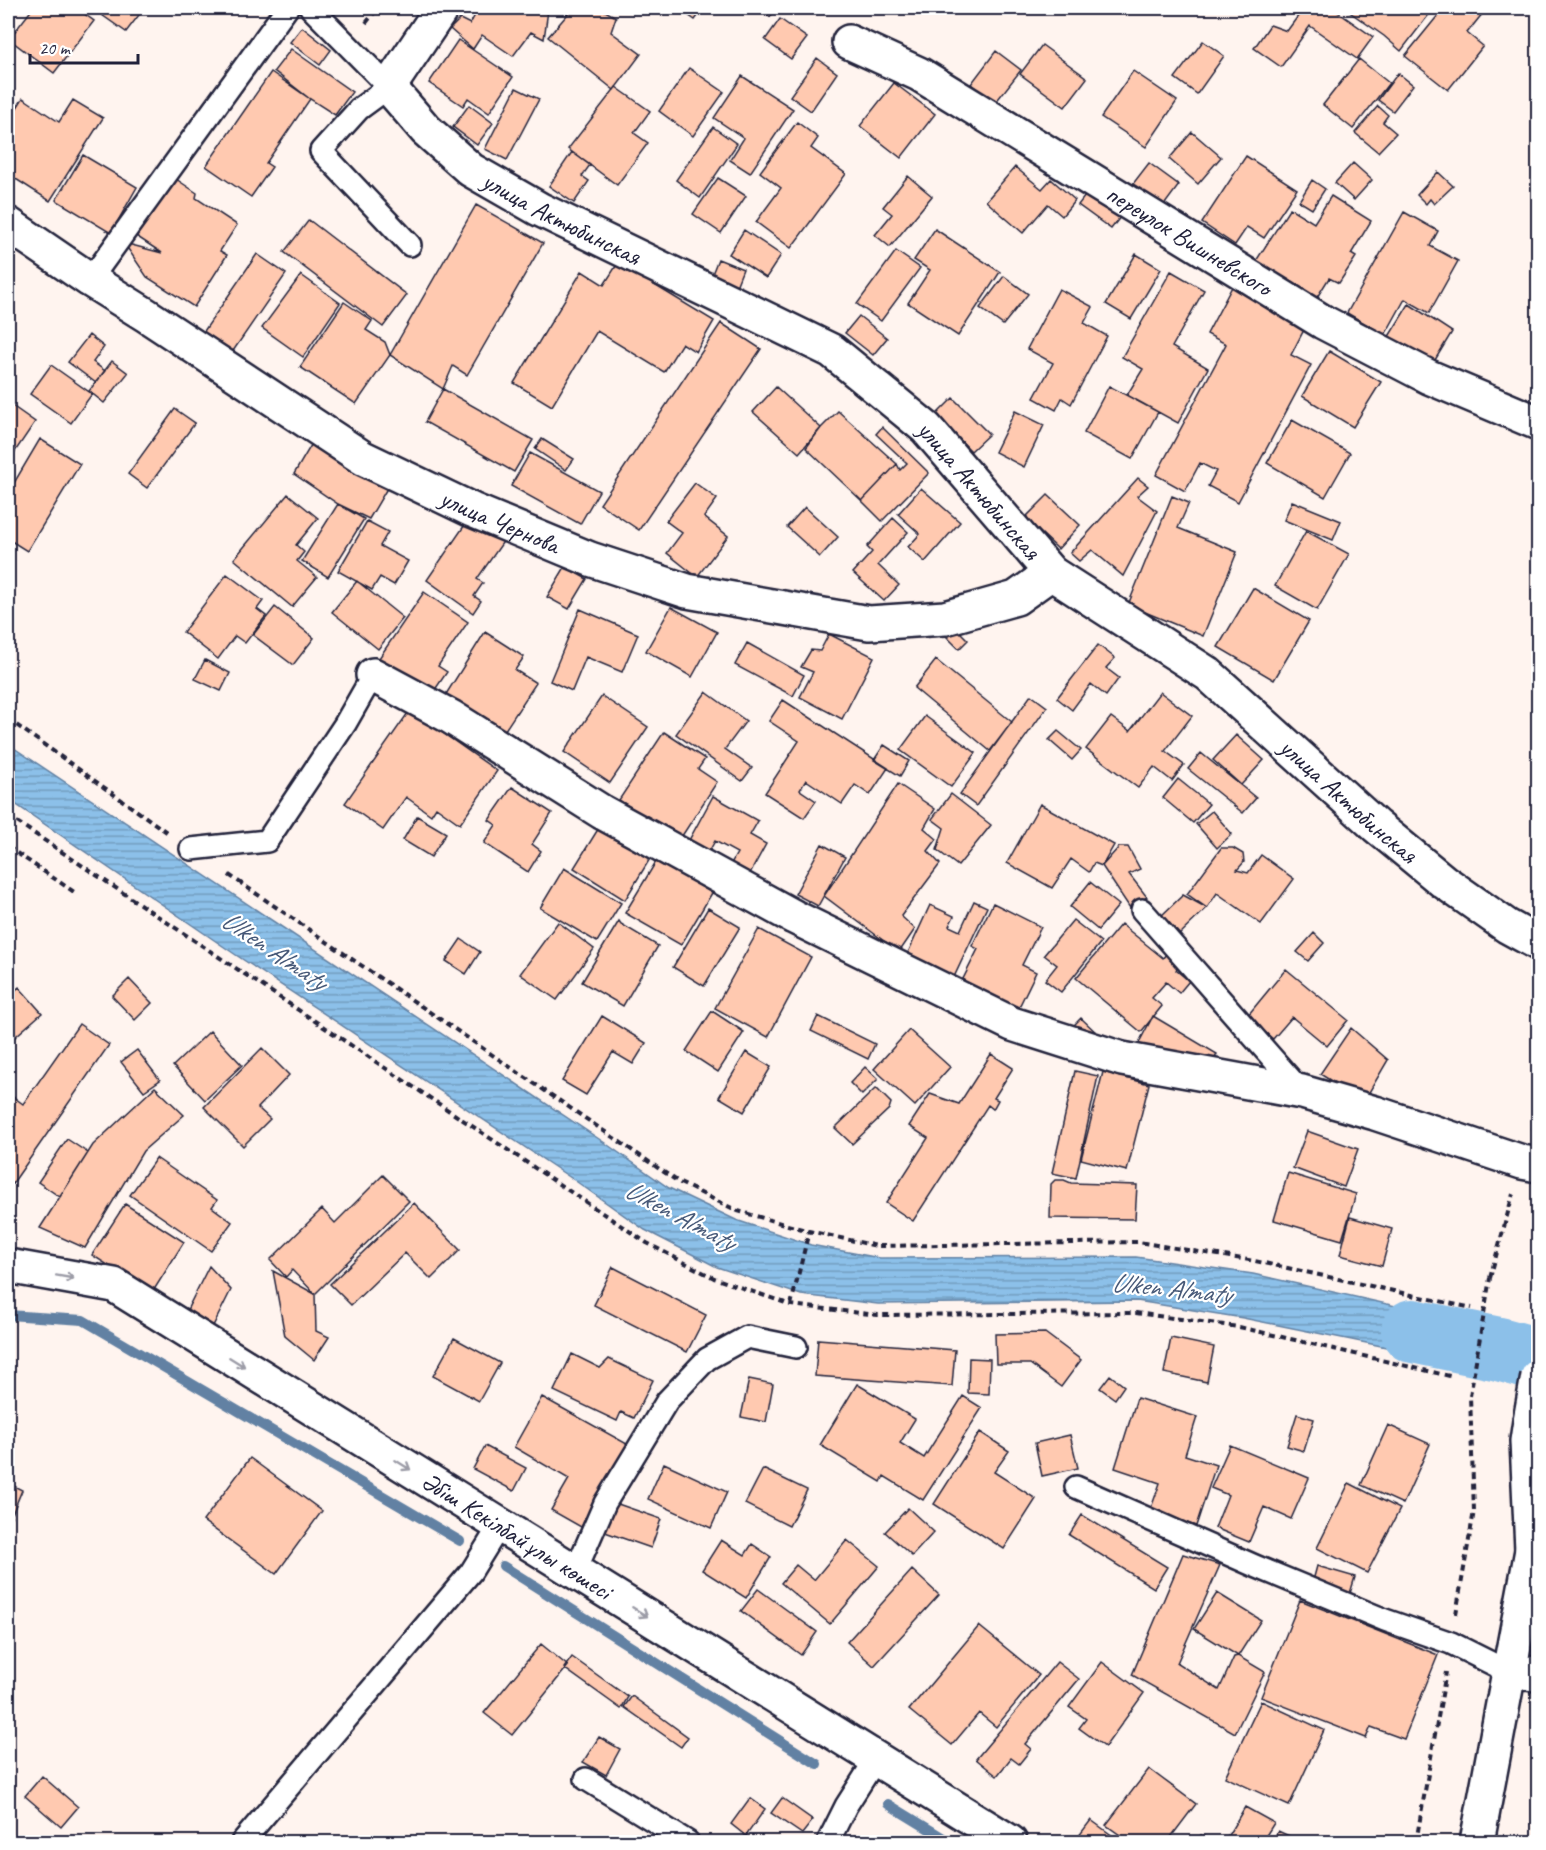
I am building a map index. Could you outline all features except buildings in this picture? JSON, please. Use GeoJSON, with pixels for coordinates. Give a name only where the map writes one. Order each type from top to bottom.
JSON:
{"type":"FeatureCollection","features":[{"type":"Feature","properties":{"kind":"street"},"geometry":{"type":"LineString","coordinates":[[389,87],[442,8]]}},
{"type":"Feature","properties":{"kind":"street","name":"переулок Вишневского"},"geometry":{"type":"LineString","coordinates":[[849,42],[919,74],[1323,322],[1429,377],[1539,423]]}},
{"type":"Feature","properties":{"kind":"street","name":"улица Актюбинская"},"geometry":{"type":"LineString","coordinates":[[389,87],[426,130],[471,170],[539,209],[832,351],[926,428],[1051,573],[1208,674],[1376,826],[1443,881],[1507,926],[1539,943]]}},
{"type":"Feature","properties":{"kind":"street","name":"улица Чернова"},"geometry":{"type":"LineString","coordinates":[[8,224],[363,458],[472,510],[590,559],[687,591],[869,623],[945,618],[1016,598],[1051,573]]}},
{"type":"Feature","properties":{"kind":"street"},"geometry":{"type":"LineString","coordinates":[[373,675],[451,717],[622,824],[794,917],[1012,1024],[1122,1059],[1302,1092],[1375,1113],[1512,1159],[1539,1165]]}},
{"type":"Feature","properties":{"kind":"street","name":"Әбіш Кекілбайұлы көшесі"},"geometry":{"type":"LineString","coordinates":[[8,1266],[114,1285],[1010,1842]]}},
{"type":"Feature","properties":{"kind":"street"},"geometry":{"type":"LineString","coordinates":[[1477,1842],[1524,1673],[1536,1548],[1527,1441],[1539,1376]]}},
{"type":"Feature","properties":{"kind":"lane"},"geometry":{"type":"LineString","coordinates":[[90,280],[287,8]]}},
{"type":"Feature","properties":{"kind":"lane"},"geometry":{"type":"LineString","coordinates":[[311,8],[389,87],[359,109],[321,151],[410,245]]}},
{"type":"Feature","properties":{"kind":"lane"},"geometry":{"type":"LineString","coordinates":[[191,849],[267,841],[345,724],[373,675]]}},
{"type":"Feature","properties":{"kind":"lane"},"geometry":{"type":"LineString","coordinates":[[1142,910],[1302,1092]]}},
{"type":"Feature","properties":{"kind":"lane"},"geometry":{"type":"LineString","coordinates":[[575,1572],[605,1503],[667,1401],[707,1359],[747,1337],[796,1347]]}},
{"type":"Feature","properties":{"kind":"lane"},"geometry":{"type":"LineString","coordinates":[[1076,1487],[1385,1620],[1451,1643],[1524,1673]]}},
{"type":"Feature","properties":{"kind":"lane"},"geometry":{"type":"LineString","coordinates":[[242,1842],[471,1572],[500,1525]]}},
{"type":"Feature","properties":{"kind":"lane"},"geometry":{"type":"LineString","coordinates":[[828,1842],[846,1806],[876,1759]]}},
{"type":"Feature","properties":{"kind":"lane"},"geometry":{"type":"LineString","coordinates":[[586,1779],[688,1842]]}},
{"type":"Feature","properties":{"kind":"path"},"geometry":{"type":"LineString","coordinates":[[8,719],[191,849],[680,1183],[738,1211],[809,1231],[877,1246],[1138,1242],[1255,1261],[1472,1308]]}},
{"type":"Feature","properties":{"kind":"path"},"geometry":{"type":"LineString","coordinates":[[8,816],[647,1243],[714,1278],[791,1305],[878,1315],[1136,1313],[1239,1327],[1454,1377]]}},
{"type":"Feature","properties":{"kind":"path"},"geometry":{"type":"LineString","coordinates":[[8,847],[77,894]]}},
{"type":"Feature","properties":{"kind":"path"},"geometry":{"type":"LineString","coordinates":[[791,1305],[809,1231]]}},
{"type":"Feature","properties":{"kind":"path"},"geometry":{"type":"LineString","coordinates":[[1470,1396],[1490,1278]]}},
{"type":"Feature","properties":{"kind":"water"},"geometry":{"type":"Polygon","coordinates":[[[8,744],[669,1188],[736,1220],[811,1245],[880,1258],[1136,1257],[1253,1274],[1503,1330],[1495,1369],[1243,1318],[1137,1301],[878,1304],[801,1295],[717,1267],[645,1230],[8,799],[8,744]]]}},
{"type":"Feature","properties":{"kind":"waterway"},"geometry":{"type":"LineString","coordinates":[[8,1315],[83,1320],[460,1541]]}},
{"type":"Feature","properties":{"kind":"waterway","name":"Ulken Almaty"},"geometry":{"type":"LineString","coordinates":[[1413,1331],[1499,1349],[1538,1360]]}},
{"type":"Feature","properties":{"kind":"waterway"},"geometry":{"type":"LineString","coordinates":[[503,1566],[817,1764]]}},
{"type":"Feature","properties":{"kind":"waterway"},"geometry":{"type":"LineString","coordinates":[[888,1804],[950,1842]]}}]}
